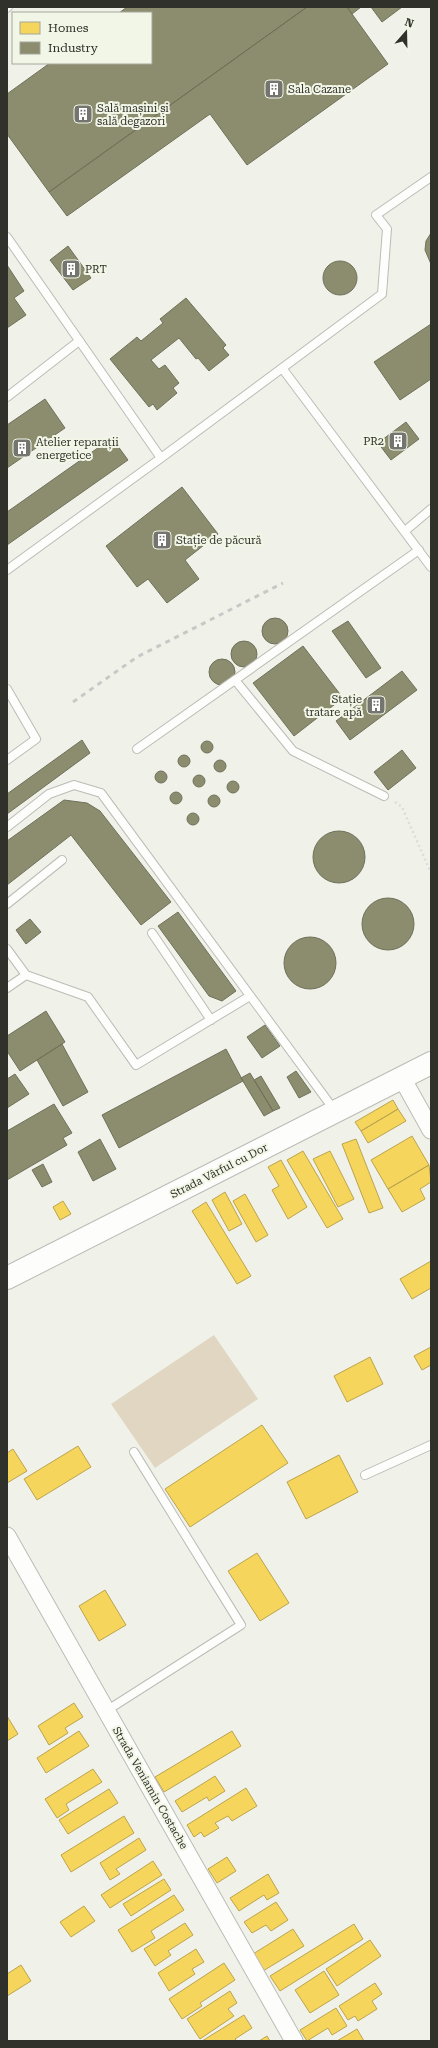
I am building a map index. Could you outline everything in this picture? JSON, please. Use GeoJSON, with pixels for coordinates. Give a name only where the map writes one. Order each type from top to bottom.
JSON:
{"type":"FeatureCollection","features":[{"type":"Feature","properties":{"kind":"street","name":"Strada Vârful cu Dor"},"geometry":{"type":"LineString","coordinates":[[9,1273],[431,1063]]}},
{"type":"Feature","properties":{"kind":"street"},"geometry":{"type":"LineString","coordinates":[[402,1078],[431,1130]]}},
{"type":"Feature","properties":{"kind":"street","name":"Strada Veniamin Costache"},"geometry":{"type":"LineString","coordinates":[[7,1536],[294,2041]]}},
{"type":"Feature","properties":{"kind":"lane"},"geometry":{"type":"LineString","coordinates":[[7,570],[382,294],[387,229],[376,215],[431,177]]}},
{"type":"Feature","properties":{"kind":"lane"},"geometry":{"type":"LineString","coordinates":[[7,237],[161,458]]}},
{"type":"Feature","properties":{"kind":"lane"},"geometry":{"type":"LineString","coordinates":[[7,397],[80,341]]}},
{"type":"Feature","properties":{"kind":"lane"},"geometry":{"type":"LineString","coordinates":[[282,368],[431,567]]}},
{"type":"Feature","properties":{"kind":"lane"},"geometry":{"type":"LineString","coordinates":[[405,531],[431,509]]}},
{"type":"Feature","properties":{"kind":"lane"},"geometry":{"type":"LineString","coordinates":[[137,749],[419,550]]}},
{"type":"Feature","properties":{"kind":"lane"},"geometry":{"type":"LineString","coordinates":[[235,680],[293,751],[384,796]]}},
{"type":"Feature","properties":{"kind":"lane"},"geometry":{"type":"LineString","coordinates":[[7,689],[36,739],[7,760]]}},
{"type":"Feature","properties":{"kind":"lane"},"geometry":{"type":"LineString","coordinates":[[7,827],[49,794],[74,785],[101,793],[335,1112]]}},
{"type":"Feature","properties":{"kind":"lane"},"geometry":{"type":"LineString","coordinates":[[7,904],[62,860]]}},
{"type":"Feature","properties":{"kind":"lane"},"geometry":{"type":"LineString","coordinates":[[152,934],[211,1020]]}},
{"type":"Feature","properties":{"kind":"lane"},"geometry":{"type":"LineString","coordinates":[[7,949],[26,975],[88,998],[136,1065],[250,996]]}},
{"type":"Feature","properties":{"kind":"lane"},"geometry":{"type":"LineString","coordinates":[[7,988],[26,975]]}},
{"type":"Feature","properties":{"kind":"lane"},"geometry":{"type":"LineString","coordinates":[[366,1475],[431,1445]]}},
{"type":"Feature","properties":{"kind":"lane"},"geometry":{"type":"LineString","coordinates":[[106,1711],[241,1625],[134,1452]]}},
{"type":"Feature","properties":{"kind":"path"},"geometry":{"type":"LineString","coordinates":[[384,796],[402,807],[431,873]]}},
{"type":"Feature","properties":{"kind":"shaded area"},"geometry":{"type":"Polygon","coordinates":[[[214,1335],[258,1399],[155,1468],[111,1404],[214,1335]]]}},
{"type":"Feature","properties":{"kind":"building: Homes"},"geometry":{"type":"Polygon","coordinates":[[[393,1100],[398,1109],[361,1131],[355,1122],[393,1100]]]}},
{"type":"Feature","properties":{"kind":"building: Homes"},"geometry":{"type":"Polygon","coordinates":[[[398,1109],[406,1121],[368,1143],[361,1131],[398,1109]]]}},
{"type":"Feature","properties":{"kind":"building: Homes"},"geometry":{"type":"Polygon","coordinates":[[[412,1136],[429,1165],[388,1189],[371,1160],[412,1136]]]}},
{"type":"Feature","properties":{"kind":"building: Homes"},"geometry":{"type":"Polygon","coordinates":[[[356,1139],[383,1208],[369,1213],[342,1144],[356,1139]]]}},
{"type":"Feature","properties":{"kind":"building: Homes"},"geometry":{"type":"Polygon","coordinates":[[[303,1151],[343,1219],[327,1228],[287,1160],[303,1151]]]}},
{"type":"Feature","properties":{"kind":"building: Homes"},"geometry":{"type":"Polygon","coordinates":[[[330,1151],[354,1199],[338,1207],[313,1159],[330,1151]]]}},
{"type":"Feature","properties":{"kind":"building: Homes"},"geometry":{"type":"Polygon","coordinates":[[[281,1160],[307,1207],[288,1219],[272,1190],[279,1186],[268,1167],[281,1160]]]}},
{"type":"Feature","properties":{"kind":"building: Homes"},"geometry":{"type":"Polygon","coordinates":[[[429,1165],[431,1182],[420,1189],[425,1199],[402,1212],[388,1189],[429,1165]]]}},
{"type":"Feature","properties":{"kind":"building: Homes"},"geometry":{"type":"Polygon","coordinates":[[[225,1192],[242,1224],[229,1231],[212,1200],[225,1192]]]}},
{"type":"Feature","properties":{"kind":"building: Homes"},"geometry":{"type":"Polygon","coordinates":[[[245,1194],[268,1235],[256,1242],[233,1201],[245,1194]]]}},
{"type":"Feature","properties":{"kind":"building: Homes"},"geometry":{"type":"Polygon","coordinates":[[[63,1201],[71,1214],[60,1220],[53,1207],[63,1201]]]}},
{"type":"Feature","properties":{"kind":"building: Homes"},"geometry":{"type":"Polygon","coordinates":[[[206,1202],[251,1276],[237,1284],[192,1211],[206,1202]]]}},
{"type":"Feature","properties":{"kind":"building: Homes"},"geometry":{"type":"Polygon","coordinates":[[[431,1261],[431,1288],[412,1299],[400,1279],[431,1261]]]}},
{"type":"Feature","properties":{"kind":"building: Homes"},"geometry":{"type":"Polygon","coordinates":[[[431,1347],[431,1365],[422,1370],[414,1356],[431,1347]]]}},
{"type":"Feature","properties":{"kind":"building: Homes"},"geometry":{"type":"Polygon","coordinates":[[[370,1357],[383,1384],[347,1402],[334,1376],[370,1357]]]}},
{"type":"Feature","properties":{"kind":"building: Homes"},"geometry":{"type":"Polygon","coordinates":[[[262,1425],[288,1463],[190,1527],[165,1489],[262,1425]]]}},
{"type":"Feature","properties":{"kind":"building: Homes"},"geometry":{"type":"Polygon","coordinates":[[[78,1446],[91,1467],[37,1500],[24,1479],[78,1446]]]}},
{"type":"Feature","properties":{"kind":"building: Homes"},"geometry":{"type":"Polygon","coordinates":[[[13,1449],[27,1471],[7,1483],[7,1453],[13,1449]]]}},
{"type":"Feature","properties":{"kind":"building: Homes"},"geometry":{"type":"Polygon","coordinates":[[[339,1455],[358,1492],[306,1519],[287,1482],[339,1455]]]}},
{"type":"Feature","properties":{"kind":"building: Homes"},"geometry":{"type":"Polygon","coordinates":[[[257,1553],[289,1603],[260,1621],[228,1571],[257,1553]]]}},
{"type":"Feature","properties":{"kind":"building: Homes"},"geometry":{"type":"Polygon","coordinates":[[[105,1590],[126,1625],[99,1641],[79,1606],[105,1590]]]}},
{"type":"Feature","properties":{"kind":"building: Homes"},"geometry":{"type":"Polygon","coordinates":[[[74,1703],[83,1717],[65,1728],[68,1733],[49,1745],[38,1726],[74,1703]]]}},
{"type":"Feature","properties":{"kind":"building: Homes"},"geometry":{"type":"Polygon","coordinates":[[[7,1716],[18,1734],[7,1741],[7,1716]]]}},
{"type":"Feature","properties":{"kind":"building: Homes"},"geometry":{"type":"Polygon","coordinates":[[[79,1731],[89,1746],[46,1773],[37,1758],[79,1731]]]}},
{"type":"Feature","properties":{"kind":"building: Homes"},"geometry":{"type":"Polygon","coordinates":[[[232,1731],[241,1746],[164,1792],[155,1777],[232,1731]]]}},
{"type":"Feature","properties":{"kind":"building: Homes"},"geometry":{"type":"Polygon","coordinates":[[[93,1769],[102,1782],[66,1804],[69,1810],[57,1818],[45,1799],[93,1769]]]}},
{"type":"Feature","properties":{"kind":"building: Homes"},"geometry":{"type":"Polygon","coordinates":[[[215,1776],[225,1791],[209,1801],[207,1797],[182,1812],[175,1801],[215,1776]]]}},
{"type":"Feature","properties":{"kind":"building: Homes"},"geometry":{"type":"Polygon","coordinates":[[[246,1788],[257,1806],[232,1821],[228,1816],[215,1823],[219,1828],[204,1837],[201,1832],[194,1837],[187,1825],[246,1788]]]}},
{"type":"Feature","properties":{"kind":"building: Homes"},"geometry":{"type":"Polygon","coordinates":[[[109,1789],[118,1803],[68,1834],[59,1820],[109,1789]]]}},
{"type":"Feature","properties":{"kind":"building: Homes"},"geometry":{"type":"Polygon","coordinates":[[[124,1816],[134,1833],[71,1872],[61,1855],[124,1816]]]}},
{"type":"Feature","properties":{"kind":"building: Homes"},"geometry":{"type":"Polygon","coordinates":[[[139,1838],[146,1850],[116,1869],[120,1874],[110,1880],[100,1863],[139,1838]]]}},
{"type":"Feature","properties":{"kind":"building: Homes"},"geometry":{"type":"Polygon","coordinates":[[[227,1857],[236,1871],[217,1883],[208,1869],[227,1857]]]}},
{"type":"Feature","properties":{"kind":"building: Homes"},"geometry":{"type":"Polygon","coordinates":[[[153,1861],[162,1875],[110,1908],[101,1895],[153,1861]]]}},
{"type":"Feature","properties":{"kind":"building: Homes"},"geometry":{"type":"Polygon","coordinates":[[[268,1874],[279,1893],[267,1900],[264,1895],[239,1911],[230,1898],[268,1874]]]}},
{"type":"Feature","properties":{"kind":"building: Homes"},"geometry":{"type":"Polygon","coordinates":[[[164,1879],[171,1890],[131,1916],[123,1904],[164,1879]]]}},
{"type":"Feature","properties":{"kind":"building: Homes"},"geometry":{"type":"Polygon","coordinates":[[[174,1895],[184,1910],[151,1931],[155,1938],[132,1952],[118,1930],[174,1895]]]}},
{"type":"Feature","properties":{"kind":"building: Homes"},"geometry":{"type":"Polygon","coordinates":[[[276,1902],[288,1920],[271,1931],[266,1925],[252,1933],[244,1922],[276,1902]]]}},
{"type":"Feature","properties":{"kind":"building: Homes"},"geometry":{"type":"Polygon","coordinates":[[[84,1906],[95,1921],[71,1937],[60,1922],[84,1906]]]}},
{"type":"Feature","properties":{"kind":"building: Homes"},"geometry":{"type":"Polygon","coordinates":[[[185,1923],[193,1935],[168,1951],[171,1955],[155,1966],[144,1949],[185,1923]]]}},
{"type":"Feature","properties":{"kind":"building: Homes"},"geometry":{"type":"Polygon","coordinates":[[[354,1924],[363,1939],[280,1991],[270,1976],[354,1924]]]}},
{"type":"Feature","properties":{"kind":"building: Homes"},"geometry":{"type":"Polygon","coordinates":[[[293,1929],[304,1946],[263,1971],[253,1954],[293,1929]]]}},
{"type":"Feature","properties":{"kind":"building: Homes"},"geometry":{"type":"Polygon","coordinates":[[[370,1940],[381,1956],[337,1986],[326,1969],[370,1940]]]}},
{"type":"Feature","properties":{"kind":"building: Homes"},"geometry":{"type":"Polygon","coordinates":[[[196,1949],[204,1962],[192,1969],[195,1974],[169,1991],[158,1973],[196,1949]]]}},
{"type":"Feature","properties":{"kind":"building: Homes"},"geometry":{"type":"Polygon","coordinates":[[[224,1963],[235,1980],[200,2003],[202,2006],[182,2019],[169,1999],[224,1963]]]}},
{"type":"Feature","properties":{"kind":"building: Homes"},"geometry":{"type":"Polygon","coordinates":[[[21,1965],[31,1981],[7,1996],[7,1974],[21,1965]]]}},
{"type":"Feature","properties":{"kind":"building: Homes"},"geometry":{"type":"Polygon","coordinates":[[[324,1971],[339,1995],[310,2013],[295,1990],[324,1971]]]}},
{"type":"Feature","properties":{"kind":"building: Homes"},"geometry":{"type":"Polygon","coordinates":[[[375,1983],[382,1994],[372,2001],[377,2009],[358,2021],[355,2016],[348,2020],[339,2006],[375,1983]]]}},
{"type":"Feature","properties":{"kind":"building: Homes"},"geometry":{"type":"Polygon","coordinates":[[[230,1991],[237,2003],[228,2009],[234,2016],[200,2039],[187,2019],[230,1991]]]}},
{"type":"Feature","properties":{"kind":"building: Homes"},"geometry":{"type":"Polygon","coordinates":[[[336,2008],[347,2026],[332,2035],[328,2028],[307,2041],[300,2030],[336,2008]]]}},
{"type":"Feature","properties":{"kind":"building: Homes"},"geometry":{"type":"Polygon","coordinates":[[[244,2015],[252,2028],[235,2039],[237,2041],[202,2041],[244,2015]]]}},
{"type":"Feature","properties":{"kind":"building: Homes"},"geometry":{"type":"Polygon","coordinates":[[[357,2029],[364,2041],[337,2041],[357,2029]]]}},
{"type":"Feature","properties":{"kind":"building: Homes"},"geometry":{"type":"Polygon","coordinates":[[[267,2036],[270,2041],[259,2041],[267,2036]]]}},
{"type":"Feature","properties":{"kind":"building: Industry","name":"Sală mașini și sală degazori"},"geometry":{"type":"Polygon","coordinates":[[[127,7],[307,7],[49,192],[7,134],[7,94],[49,64],[152,64],[152,12],[120,12],[127,7]]]}},
{"type":"Feature","properties":{"kind":"building: Industry","name":"Sala Cazane"},"geometry":{"type":"Polygon","coordinates":[[[307,7],[347,7],[388,64],[247,165],[210,114],[67,216],[49,192],[307,7]]]}},
{"type":"Feature","properties":{"kind":"building: Industry"},"geometry":{"type":"Polygon","coordinates":[[[347,7],[361,7],[352,14],[347,7]]]}},
{"type":"Feature","properties":{"kind":"building: Industry"},"geometry":{"type":"Polygon","coordinates":[[[371,7],[402,7],[382,22],[371,7]]]}},
{"type":"Feature","properties":{"kind":"building: Industry"},"geometry":{"type":"Polygon","coordinates":[[[431,233],[431,264],[425,250],[426,241],[431,233]]]}},
{"type":"Feature","properties":{"kind":"building: Industry","name":"PRT"},"geometry":{"type":"Polygon","coordinates":[[[68,246],[91,278],[73,290],[50,260],[68,246]]]}},
{"type":"Feature","properties":{"kind":"building: Industry"},"geometry":{"type":"Polygon","coordinates":[[[337,261],[343,261],[352,266],[356,272],[356,284],[352,290],[343,295],[337,295],[328,290],[323,281],[323,275],[328,266],[337,261]]]}},
{"type":"Feature","properties":{"kind":"building: Industry"},"geometry":{"type":"Polygon","coordinates":[[[7,265],[24,291],[14,298],[26,315],[7,328],[7,265]]]}},
{"type":"Feature","properties":{"kind":"building: Industry"},"geometry":{"type":"Polygon","coordinates":[[[186,298],[226,345],[223,348],[229,355],[209,371],[198,358],[196,359],[179,338],[151,360],[159,369],[165,365],[179,383],[173,388],[177,393],[157,410],[153,404],[149,407],[110,359],[137,337],[141,341],[163,323],[160,319],[186,298]]]}},
{"type":"Feature","properties":{"kind":"building: Industry"},"geometry":{"type":"Polygon","coordinates":[[[431,324],[431,379],[400,400],[374,362],[431,324]]]}},
{"type":"Feature","properties":{"kind":"building: Industry","name":"Atelier reparații energetice"},"geometry":{"type":"Polygon","coordinates":[[[45,399],[65,428],[7,468],[7,425],[45,399]]]}},
{"type":"Feature","properties":{"kind":"building: Industry","name":"PR2"},"geometry":{"type":"Polygon","coordinates":[[[406,422],[419,439],[391,460],[378,443],[406,422]]]}},
{"type":"Feature","properties":{"kind":"building: Industry"},"geometry":{"type":"Polygon","coordinates":[[[112,438],[128,460],[7,545],[7,512],[112,438]]]}},
{"type":"Feature","properties":{"kind":"building: Industry","name":"Stație de păcură"},"geometry":{"type":"Polygon","coordinates":[[[182,487],[218,534],[185,560],[199,579],[167,603],[148,579],[137,587],[106,546],[182,487]]]}},
{"type":"Feature","properties":{"kind":"building: Industry"},"geometry":{"type":"Polygon","coordinates":[[[275,618],[284,622],[288,631],[284,640],[275,644],[266,640],[262,631],[266,622],[275,618]]]}},
{"type":"Feature","properties":{"kind":"building: Industry"},"geometry":{"type":"Polygon","coordinates":[[[348,621],[381,668],[366,678],[332,631],[348,621]]]}},
{"type":"Feature","properties":{"kind":"building: Industry"},"geometry":{"type":"Polygon","coordinates":[[[244,641],[253,645],[257,654],[253,663],[244,667],[235,663],[231,654],[235,645],[244,641]]]}},
{"type":"Feature","properties":{"kind":"building: Industry"},"geometry":{"type":"Polygon","coordinates":[[[303,646],[343,698],[294,736],[253,683],[303,646]]]}},
{"type":"Feature","properties":{"kind":"building: Industry"},"geometry":{"type":"Polygon","coordinates":[[[222,659],[231,663],[235,672],[231,681],[222,685],[213,681],[209,672],[213,663],[222,659]]]}},
{"type":"Feature","properties":{"kind":"building: Industry","name":"Stație tratare apă"},"geometry":{"type":"Polygon","coordinates":[[[402,671],[417,690],[350,740],[336,721],[402,671]]]}},
{"type":"Feature","properties":{"kind":"building: Industry"},"geometry":{"type":"Polygon","coordinates":[[[82,740],[90,753],[7,814],[7,794],[82,740]]]}},
{"type":"Feature","properties":{"kind":"building: Industry"},"geometry":{"type":"Polygon","coordinates":[[[205,741],[209,741],[213,747],[209,753],[205,753],[201,749],[201,745],[205,741]]]}},
{"type":"Feature","properties":{"kind":"building: Industry"},"geometry":{"type":"Polygon","coordinates":[[[402,750],[416,768],[388,790],[374,772],[402,750]]]}},
{"type":"Feature","properties":{"kind":"building: Industry"},"geometry":{"type":"Polygon","coordinates":[[[182,755],[186,755],[190,761],[186,767],[182,767],[178,763],[178,759],[182,755]]]}},
{"type":"Feature","properties":{"kind":"building: Industry"},"geometry":{"type":"Polygon","coordinates":[[[218,760],[222,760],[226,766],[222,772],[218,772],[214,768],[214,764],[218,760]]]}},
{"type":"Feature","properties":{"kind":"building: Industry"},"geometry":{"type":"Polygon","coordinates":[[[159,771],[163,771],[167,777],[163,783],[159,783],[155,779],[155,775],[159,771]]]}},
{"type":"Feature","properties":{"kind":"building: Industry"},"geometry":{"type":"Polygon","coordinates":[[[197,775],[201,775],[205,781],[201,787],[197,787],[193,783],[193,779],[197,775]]]}},
{"type":"Feature","properties":{"kind":"building: Industry"},"geometry":{"type":"Polygon","coordinates":[[[231,781],[235,781],[239,787],[235,793],[231,793],[227,789],[227,785],[231,781]]]}},
{"type":"Feature","properties":{"kind":"building: Industry"},"geometry":{"type":"Polygon","coordinates":[[[174,792],[178,792],[182,798],[178,804],[174,804],[170,800],[170,796],[174,792]]]}},
{"type":"Feature","properties":{"kind":"building: Industry"},"geometry":{"type":"Polygon","coordinates":[[[212,795],[216,795],[220,801],[216,807],[212,807],[208,803],[208,799],[212,795]]]}},
{"type":"Feature","properties":{"kind":"building: Industry"},"geometry":{"type":"Polygon","coordinates":[[[64,800],[87,803],[100,811],[171,902],[141,925],[71,835],[7,885],[7,841],[64,800]]]}},
{"type":"Feature","properties":{"kind":"building: Industry"},"geometry":{"type":"Polygon","coordinates":[[[191,813],[195,813],[199,819],[195,825],[191,825],[187,821],[187,817],[191,813]]]}},
{"type":"Feature","properties":{"kind":"building: Industry"},"geometry":{"type":"Polygon","coordinates":[[[339,831],[353,835],[361,843],[365,857],[361,871],[353,879],[339,883],[325,879],[317,871],[313,857],[317,843],[325,835],[339,831]]]}},
{"type":"Feature","properties":{"kind":"building: Industry"},"geometry":{"type":"Polygon","coordinates":[[[388,898],[402,902],[410,910],[414,924],[410,938],[402,946],[388,950],[374,946],[366,938],[362,924],[366,910],[374,902],[388,898]]]}},
{"type":"Feature","properties":{"kind":"building: Industry"},"geometry":{"type":"Polygon","coordinates":[[[178,912],[236,991],[222,1001],[209,996],[158,926],[178,912]]]}},
{"type":"Feature","properties":{"kind":"building: Industry"},"geometry":{"type":"Polygon","coordinates":[[[30,919],[41,932],[26,944],[16,930],[30,919]]]}},
{"type":"Feature","properties":{"kind":"building: Industry"},"geometry":{"type":"Polygon","coordinates":[[[310,937],[324,941],[332,949],[336,963],[332,977],[324,985],[310,989],[296,985],[288,977],[284,963],[288,949],[296,941],[310,937]]]}},
{"type":"Feature","properties":{"kind":"building: Industry"},"geometry":{"type":"Polygon","coordinates":[[[46,1011],[65,1042],[20,1071],[7,1051],[7,1036],[46,1011]]]}},
{"type":"Feature","properties":{"kind":"building: Industry"},"geometry":{"type":"Polygon","coordinates":[[[265,1025],[280,1046],[262,1058],[247,1037],[265,1025]]]}},
{"type":"Feature","properties":{"kind":"building: Industry"},"geometry":{"type":"Polygon","coordinates":[[[62,1044],[88,1092],[63,1106],[37,1060],[62,1044]]]}},
{"type":"Feature","properties":{"kind":"building: Industry"},"geometry":{"type":"Polygon","coordinates":[[[226,1049],[243,1081],[119,1148],[102,1115],[226,1049]]]}},
{"type":"Feature","properties":{"kind":"building: Industry"},"geometry":{"type":"Polygon","coordinates":[[[296,1071],[311,1092],[299,1098],[287,1077],[296,1071]]]}},
{"type":"Feature","properties":{"kind":"building: Industry"},"geometry":{"type":"Polygon","coordinates":[[[250,1073],[273,1111],[264,1116],[241,1078],[250,1073]]]}},
{"type":"Feature","properties":{"kind":"building: Industry"},"geometry":{"type":"Polygon","coordinates":[[[15,1074],[29,1094],[7,1108],[7,1079],[15,1074]]]}},
{"type":"Feature","properties":{"kind":"building: Industry"},"geometry":{"type":"Polygon","coordinates":[[[261,1076],[280,1108],[273,1111],[254,1080],[261,1076]]]}},
{"type":"Feature","properties":{"kind":"building: Industry"},"geometry":{"type":"Polygon","coordinates":[[[54,1104],[72,1133],[63,1138],[67,1145],[7,1180],[7,1131],[54,1104]]]}},
{"type":"Feature","properties":{"kind":"building: Industry"},"geometry":{"type":"Polygon","coordinates":[[[100,1139],[116,1169],[93,1181],[78,1152],[100,1139]]]}},
{"type":"Feature","properties":{"kind":"building: Industry"},"geometry":{"type":"Polygon","coordinates":[[[43,1164],[52,1182],[42,1187],[32,1170],[43,1164]]]}},
{"type":"Feature","properties":{"kind":"railway"},"geometry":{"type":"LineString","coordinates":[[73,702],[137,657],[283,583]]}},
{"type":"Feature","properties":{"kind":"place","name":"Sala Cazane"},"geometry":{"type":"Point","coordinates":[274,89]}},
{"type":"Feature","properties":{"kind":"place","name":"Sală mașini și sală degazori"},"geometry":{"type":"Point","coordinates":[83,114]}},
{"type":"Feature","properties":{"kind":"place","name":"PRT"},"geometry":{"type":"Point","coordinates":[71,269]}},
{"type":"Feature","properties":{"kind":"place","name":"PR2"},"geometry":{"type":"Point","coordinates":[398,441]}},
{"type":"Feature","properties":{"kind":"place","name":"Atelier reparații energetice"},"geometry":{"type":"Point","coordinates":[22,448]}},
{"type":"Feature","properties":{"kind":"place","name":"Stație de păcură"},"geometry":{"type":"Point","coordinates":[162,540]}},
{"type":"Feature","properties":{"kind":"place","name":"Stație tratare apă"},"geometry":{"type":"Point","coordinates":[376,705]}}]}
